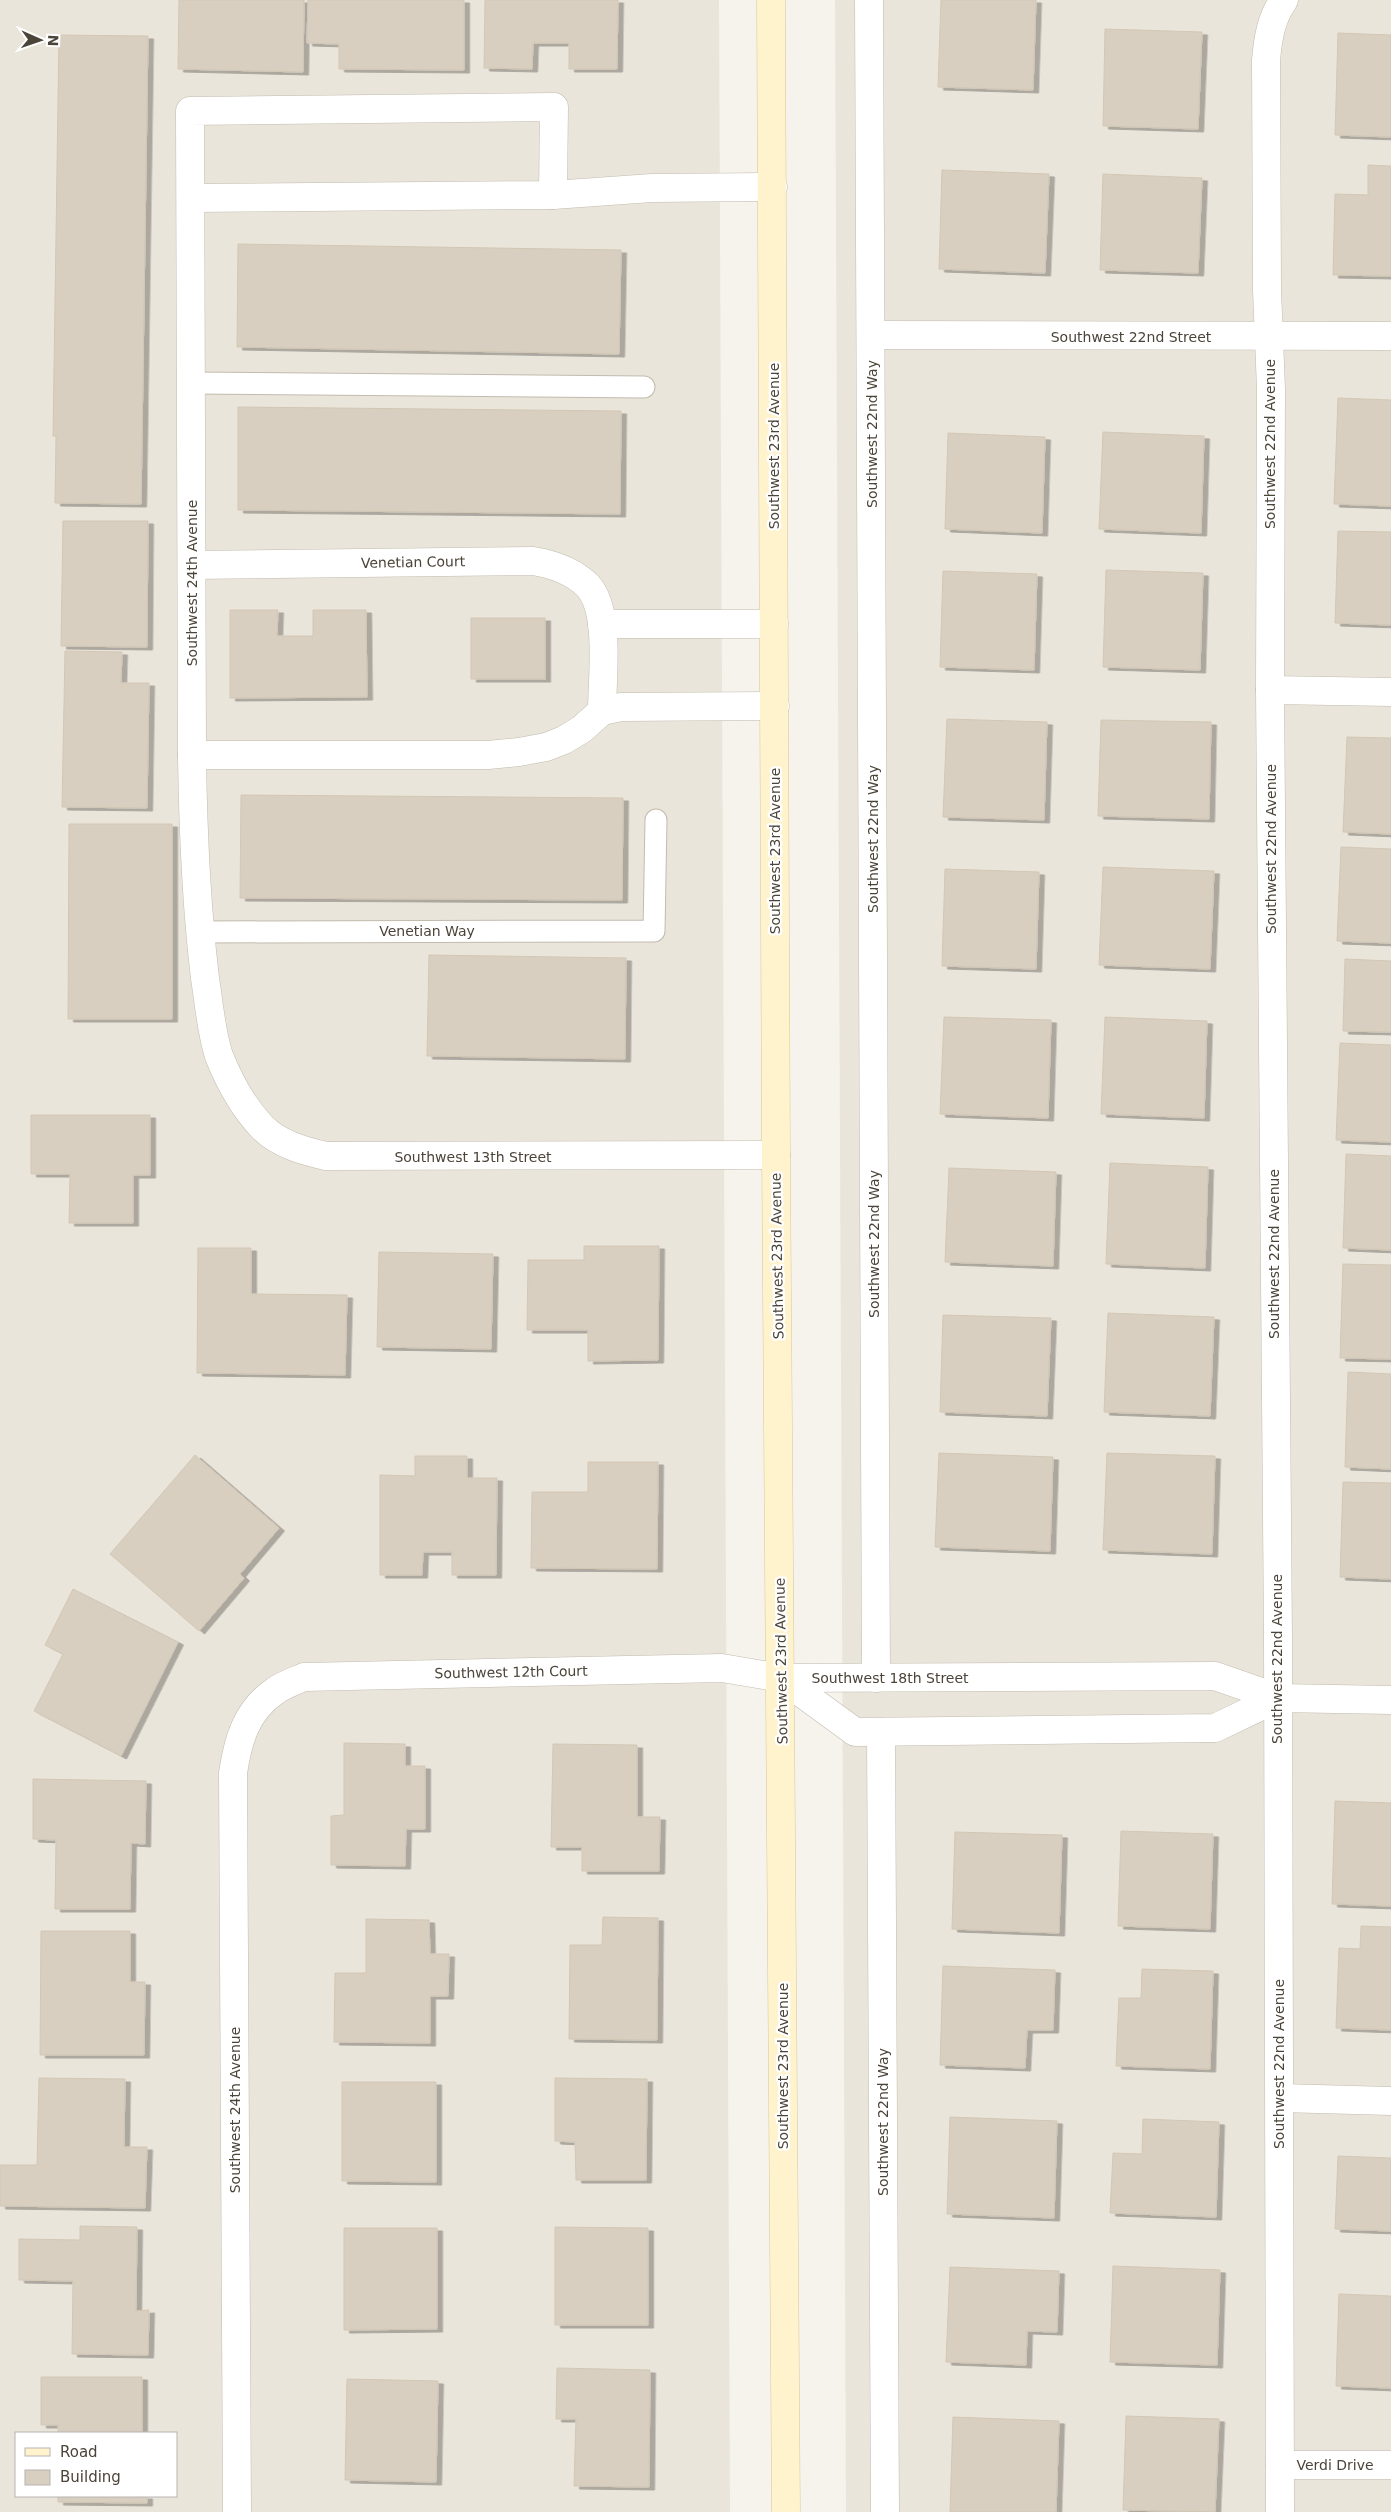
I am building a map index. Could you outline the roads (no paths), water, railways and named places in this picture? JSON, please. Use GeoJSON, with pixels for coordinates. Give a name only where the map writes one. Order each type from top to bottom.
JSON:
{"type":"FeatureCollection","features":[{"type":"Feature","properties":{"kind":"street","name":"Southwest 23rd Avenue"},"geometry":{"type":"LineString","coordinates":[[771,0],[776,1155],[786,2512]]}},
{"type":"Feature","properties":{"kind":"street","name":"Southwest 22nd Way"},"geometry":{"type":"LineString","coordinates":[[869,0],[872,335],[876,1678]]}},
{"type":"Feature","properties":{"kind":"street","name":"Southwest 22nd Avenue"},"geometry":{"type":"LineString","coordinates":[[1280,2512],[1278,1698],[1266,60],[1273,19],[1284,0]]}},
{"type":"Feature","properties":{"kind":"street","name":"Southwest 24th Avenue"},"geometry":{"type":"LineString","coordinates":[[219,1054],[199,932],[194,854],[190,111],[554,106],[552,195]]}},
{"type":"Feature","properties":{"kind":"street"},"geometry":{"type":"LineString","coordinates":[[191,198],[552,195],[652,188],[773,187]]}},
{"type":"Feature","properties":{"kind":"street","name":"Southwest 22nd Street"},"geometry":{"type":"LineString","coordinates":[[872,335],[1391,336]]}},
{"type":"Feature","properties":{"kind":"street","name":"Venetian Court"},"geometry":{"type":"LineString","coordinates":[[192,564],[532,561],[554,565],[589,587],[597,605],[602,624],[602,711]]}},
{"type":"Feature","properties":{"kind":"street"},"geometry":{"type":"LineString","coordinates":[[602,624],[774,624]]}},
{"type":"Feature","properties":{"kind":"street"},"geometry":{"type":"LineString","coordinates":[[1270,690],[1391,692]]}},
{"type":"Feature","properties":{"kind":"street"},"geometry":{"type":"LineString","coordinates":[[192,755],[478,755],[519,752],[546,747],[564,740],[582,729],[602,711],[621,707],[775,706]]}},
{"type":"Feature","properties":{"kind":"street","name":"Southwest 13th Street"},"geometry":{"type":"LineString","coordinates":[[219,1054],[247,1109],[263,1128],[285,1144],[326,1156],[776,1155]]}},
{"type":"Feature","properties":{"kind":"street","name":"Southwest 12th Court"},"geometry":{"type":"LineString","coordinates":[[253,1712],[275,1690],[304,1677],[722,1668],[781,1678]]}},
{"type":"Feature","properties":{"kind":"street","name":"Southwest 18th Street"},"geometry":{"type":"LineString","coordinates":[[781,1678],[1215,1676],[1278,1698],[1391,1700]]}},
{"type":"Feature","properties":{"kind":"street","name":"Southwest 18th Street"},"geometry":{"type":"LineString","coordinates":[[781,1678],[854,1732],[1215,1728],[1278,1698]]}},
{"type":"Feature","properties":{"kind":"street","name":"Southwest 24th Avenue"},"geometry":{"type":"LineString","coordinates":[[237,2512],[233,1773],[238,1740],[253,1712]]}},
{"type":"Feature","properties":{"kind":"street","name":"Southwest 22nd Way"},"geometry":{"type":"LineString","coordinates":[[881,1732],[885,2512]]}},
{"type":"Feature","properties":{"kind":"street"},"geometry":{"type":"LineString","coordinates":[[1280,2098],[1391,2101]]}},
{"type":"Feature","properties":{"kind":"street","name":"Verdi Drive"},"geometry":{"type":"LineString","coordinates":[[1280,2466],[1391,2465]]}},
{"type":"Feature","properties":{"kind":"lane"},"geometry":{"type":"LineString","coordinates":[[191,383],[644,387]]}},
{"type":"Feature","properties":{"kind":"lane","name":"Venetian Way"},"geometry":{"type":"LineString","coordinates":[[199,932],[654,930],[656,820]]}}]}
